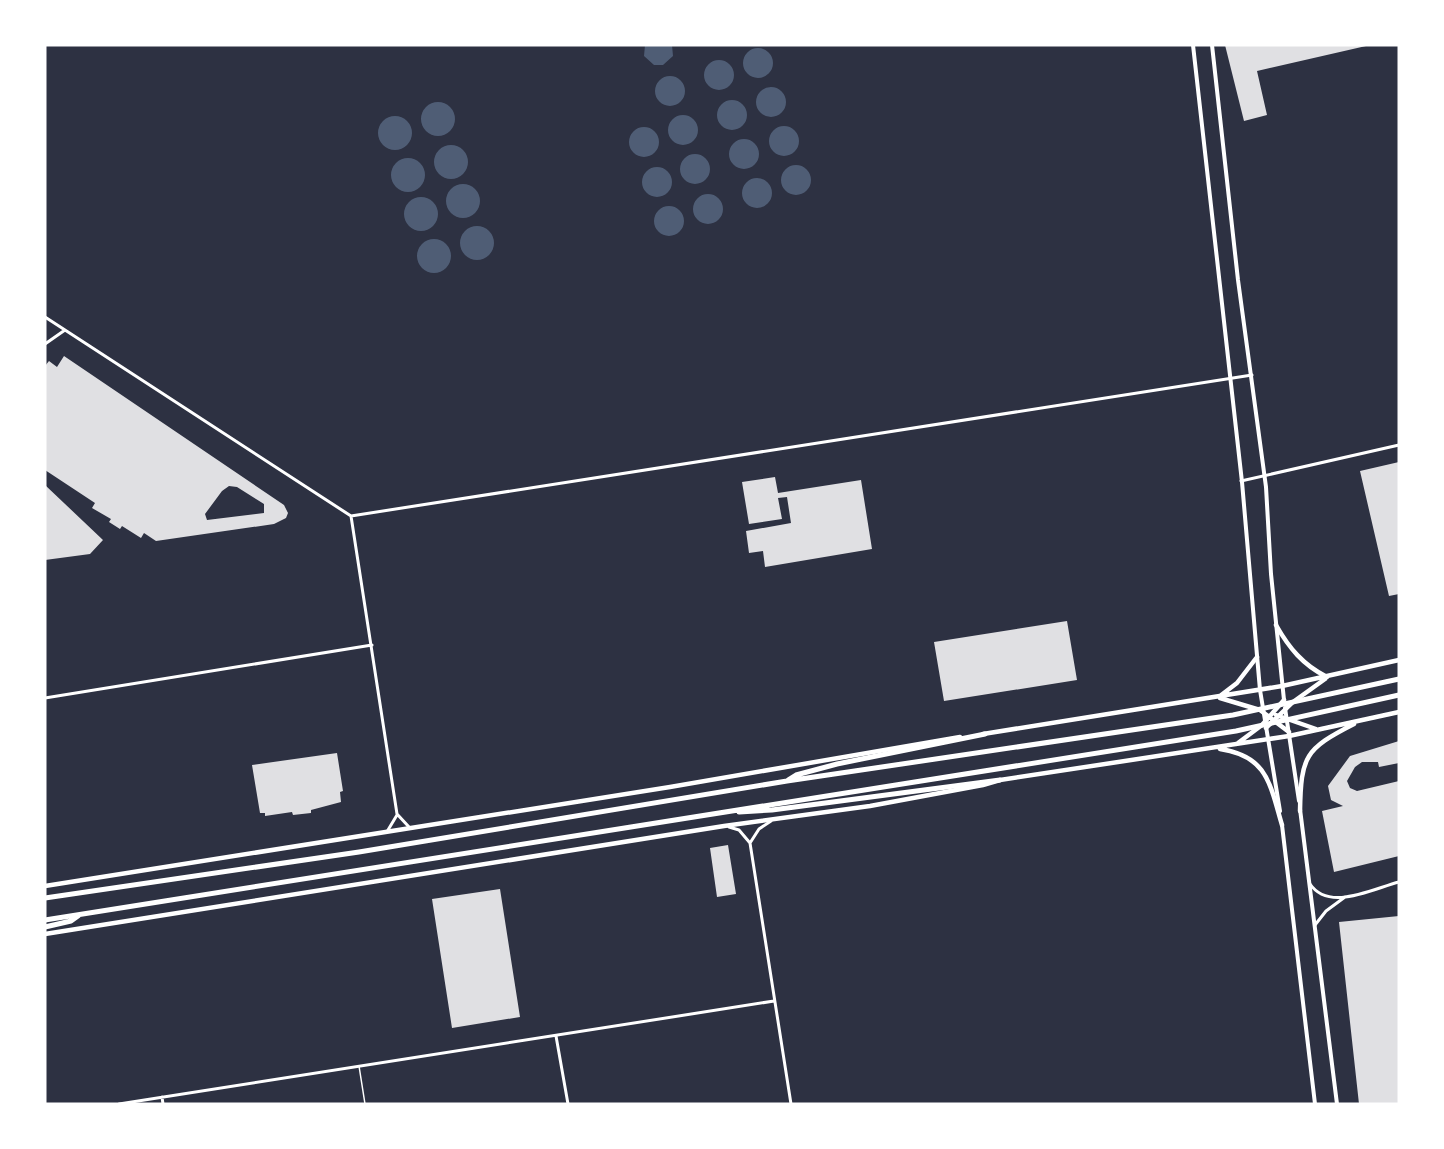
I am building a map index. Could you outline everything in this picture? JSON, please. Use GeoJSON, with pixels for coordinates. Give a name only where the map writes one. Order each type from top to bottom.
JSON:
{"type":"FeatureCollection","features":[{"type":"Feature","properties":{"kind":"highway"},"geometry":{"type":"LineString","coordinates":[[45,898],[359,852],[787,781],[1233,715],[1399,679]]}},
{"type":"Feature","properties":{"kind":"highway"},"geometry":{"type":"LineString","coordinates":[[45,920],[1236,730],[1318,715],[1399,696]]}},
{"type":"Feature","properties":{"kind":"highway"},"geometry":{"type":"LineString","coordinates":[[787,781],[796,775],[837,764],[985,734]]}},
{"type":"Feature","properties":{"kind":"highway"},"geometry":{"type":"LineString","coordinates":[[710,813],[772,810],[1000,780]]}},
{"type":"Feature","properties":{"kind":"highway"},"geometry":{"type":"LineString","coordinates":[[45,927],[71,921],[80,915]]}},
{"type":"Feature","properties":{"kind":"main road"},"geometry":{"type":"LineString","coordinates":[[1193,45],[1241,481],[1260,690],[1282,825],[1315,1104]]}},
{"type":"Feature","properties":{"kind":"main road"},"geometry":{"type":"LineString","coordinates":[[1212,45],[1264,476],[1282,686],[1337,1104]]}},
{"type":"Feature","properties":{"kind":"main road"},"geometry":{"type":"LineString","coordinates":[[1276,625],[1287,645],[1302,662],[1327,677]]}},
{"type":"Feature","properties":{"kind":"main road"},"geometry":{"type":"LineString","coordinates":[[1217,698],[1237,682],[1257,657]]}},
{"type":"Feature","properties":{"kind":"main road"},"geometry":{"type":"LineString","coordinates":[[45,886],[1217,698],[1327,677],[1399,660]]}},
{"type":"Feature","properties":{"kind":"main road"},"geometry":{"type":"LineString","coordinates":[[1233,745],[1327,677]]}},
{"type":"Feature","properties":{"kind":"main road"},"geometry":{"type":"LineString","coordinates":[[1217,698],[1241,703],[1273,717],[1318,730]]}},
{"type":"Feature","properties":{"kind":"main road"},"geometry":{"type":"LineString","coordinates":[[1266,728],[1284,699]]}},
{"type":"Feature","properties":{"kind":"main road"},"geometry":{"type":"LineString","coordinates":[[1263,705],[1289,734]]}},
{"type":"Feature","properties":{"kind":"main road"},"geometry":{"type":"LineString","coordinates":[[45,934],[724,826],[870,806],[1000,780],[1268,739],[1399,712]]}},
{"type":"Feature","properties":{"kind":"main road"},"geometry":{"type":"LineString","coordinates":[[1300,811],[1301,773],[1309,755],[1318,745],[1359,721]]}},
{"type":"Feature","properties":{"kind":"main road"},"geometry":{"type":"LineString","coordinates":[[1215,748],[1238,752],[1257,764],[1269,782],[1282,825]]}},
{"type":"Feature","properties":{"kind":"street"},"geometry":{"type":"LineString","coordinates":[[45,317],[351,516],[1251,375]]}},
{"type":"Feature","properties":{"kind":"street"},"geometry":{"type":"LineString","coordinates":[[45,344],[65,330]]}},
{"type":"Feature","properties":{"kind":"street"},"geometry":{"type":"LineString","coordinates":[[1241,481],[1399,445]]}},
{"type":"Feature","properties":{"kind":"street"},"geometry":{"type":"LineString","coordinates":[[351,516],[397,814],[411,828]]}},
{"type":"Feature","properties":{"kind":"street"},"geometry":{"type":"LineString","coordinates":[[45,698],[372,645]]}},
{"type":"Feature","properties":{"kind":"street"},"geometry":{"type":"LineString","coordinates":[[387,831],[397,814]]}},
{"type":"Feature","properties":{"kind":"street"},"geometry":{"type":"LineString","coordinates":[[750,843],[759,829],[772,820]]}},
{"type":"Feature","properties":{"kind":"street"},"geometry":{"type":"LineString","coordinates":[[724,826],[739,830],[750,843],[791,1104]]}},
{"type":"Feature","properties":{"kind":"street"},"geometry":{"type":"LineString","coordinates":[[1309,882],[1323,897],[1337,898],[1399,882]]}},
{"type":"Feature","properties":{"kind":"street"},"geometry":{"type":"LineString","coordinates":[[1314,928],[1318,918],[1346,896]]}},
{"type":"Feature","properties":{"kind":"street"},"geometry":{"type":"LineString","coordinates":[[119,1104],[774,1001]]}},
{"type":"Feature","properties":{"kind":"street"},"geometry":{"type":"LineString","coordinates":[[556,1036],[568,1104]]}},
{"type":"Feature","properties":{"kind":"street"},"geometry":{"type":"LineString","coordinates":[[162,1097],[163,1104]]}},
{"type":"Feature","properties":{"kind":"lane"},"geometry":{"type":"LineString","coordinates":[[359,1065],[365,1104]]}},
{"type":"Feature","properties":{"kind":"water"},"geometry":{"type":"Polygon","coordinates":[[[645,45],[672,45],[673,56],[663,65],[654,65],[644,56],[645,45]]]}},
{"type":"Feature","properties":{"kind":"water"},"geometry":{"type":"Polygon","coordinates":[[[758,48],[764,49],[772,57],[772,69],[764,77],[758,78],[752,77],[744,69],[743,63],[744,57],[752,49],[758,48]]]}},
{"type":"Feature","properties":{"kind":"water"},"geometry":{"type":"Polygon","coordinates":[[[719,60],[725,61],[733,69],[733,81],[725,89],[719,90],[713,89],[705,81],[704,75],[705,69],[713,61],[719,60]]]}},
{"type":"Feature","properties":{"kind":"water"},"geometry":{"type":"Polygon","coordinates":[[[670,76],[676,77],[684,85],[684,97],[676,105],[670,106],[664,105],[656,97],[655,91],[656,85],[664,77],[670,76]]]}},
{"type":"Feature","properties":{"kind":"water"},"geometry":{"type":"Polygon","coordinates":[[[771,87],[777,88],[785,96],[785,108],[777,116],[771,117],[765,116],[757,108],[756,102],[757,96],[765,88],[771,87]]]}},
{"type":"Feature","properties":{"kind":"water"},"geometry":{"type":"Polygon","coordinates":[[[732,100],[738,101],[746,109],[746,121],[738,129],[732,130],[726,129],[718,121],[717,115],[718,109],[726,101],[732,100]]]}},
{"type":"Feature","properties":{"kind":"water"},"geometry":{"type":"Polygon","coordinates":[[[438,102],[450,107],[455,119],[450,131],[438,136],[426,131],[421,119],[426,107],[438,102]]]}},
{"type":"Feature","properties":{"kind":"water"},"geometry":{"type":"Polygon","coordinates":[[[683,115],[689,116],[697,124],[697,136],[689,144],[683,145],[677,144],[669,136],[668,130],[669,124],[677,116],[683,115]]]}},
{"type":"Feature","properties":{"kind":"water"},"geometry":{"type":"Polygon","coordinates":[[[395,116],[407,121],[412,133],[407,145],[395,150],[383,145],[378,133],[383,121],[395,116]]]}},
{"type":"Feature","properties":{"kind":"water"},"geometry":{"type":"Polygon","coordinates":[[[784,126],[790,127],[798,135],[798,147],[790,155],[784,156],[778,155],[770,147],[769,141],[770,135],[778,127],[784,126]]]}},
{"type":"Feature","properties":{"kind":"water"},"geometry":{"type":"Polygon","coordinates":[[[644,127],[650,128],[658,136],[658,148],[650,156],[644,157],[638,156],[630,148],[629,142],[630,136],[638,128],[644,127]]]}},
{"type":"Feature","properties":{"kind":"water"},"geometry":{"type":"Polygon","coordinates":[[[744,139],[750,140],[758,148],[758,160],[750,168],[744,169],[738,168],[730,160],[729,154],[730,148],[738,140],[744,139]]]}},
{"type":"Feature","properties":{"kind":"water"},"geometry":{"type":"Polygon","coordinates":[[[451,145],[463,150],[468,162],[463,174],[451,179],[439,174],[434,162],[439,150],[451,145]]]}},
{"type":"Feature","properties":{"kind":"water"},"geometry":{"type":"Polygon","coordinates":[[[695,154],[701,155],[709,163],[709,175],[701,183],[695,184],[689,183],[681,175],[680,169],[681,163],[689,155],[695,154]]]}},
{"type":"Feature","properties":{"kind":"water"},"geometry":{"type":"Polygon","coordinates":[[[408,158],[420,163],[425,175],[420,187],[408,192],[396,187],[391,175],[396,163],[408,158]]]}},
{"type":"Feature","properties":{"kind":"water"},"geometry":{"type":"Polygon","coordinates":[[[796,165],[802,166],[810,174],[810,186],[802,194],[796,195],[790,194],[782,186],[781,180],[782,174],[790,166],[796,165]]]}},
{"type":"Feature","properties":{"kind":"water"},"geometry":{"type":"Polygon","coordinates":[[[657,167],[663,168],[671,176],[671,188],[663,196],[657,197],[651,196],[643,188],[642,182],[643,176],[651,168],[657,167]]]}},
{"type":"Feature","properties":{"kind":"water"},"geometry":{"type":"Polygon","coordinates":[[[757,178],[763,179],[771,187],[771,199],[763,207],[757,208],[751,207],[743,199],[742,193],[743,187],[751,179],[757,178]]]}},
{"type":"Feature","properties":{"kind":"water"},"geometry":{"type":"Polygon","coordinates":[[[463,184],[475,189],[480,201],[475,213],[463,218],[451,213],[446,201],[451,189],[463,184]]]}},
{"type":"Feature","properties":{"kind":"water"},"geometry":{"type":"Polygon","coordinates":[[[708,194],[714,195],[722,203],[722,215],[714,223],[708,224],[702,223],[694,215],[693,209],[694,203],[702,195],[708,194]]]}},
{"type":"Feature","properties":{"kind":"water"},"geometry":{"type":"Polygon","coordinates":[[[421,197],[433,202],[438,214],[433,226],[421,231],[409,226],[404,214],[409,202],[421,197]]]}},
{"type":"Feature","properties":{"kind":"water"},"geometry":{"type":"Polygon","coordinates":[[[669,206],[675,207],[683,215],[683,227],[675,235],[669,236],[663,235],[655,227],[654,221],[655,215],[663,207],[669,206]]]}},
{"type":"Feature","properties":{"kind":"water"},"geometry":{"type":"Polygon","coordinates":[[[477,226],[489,231],[494,243],[489,255],[477,260],[465,255],[460,243],[465,231],[477,226]]]}},
{"type":"Feature","properties":{"kind":"water"},"geometry":{"type":"Polygon","coordinates":[[[434,239],[446,244],[451,256],[446,268],[434,273],[422,268],[417,256],[422,244],[434,239]]]}},
{"type":"Feature","properties":{"kind":"building"},"geometry":{"type":"Polygon","coordinates":[[[1225,45],[1366,46],[1257,71],[1267,115],[1244,121],[1225,45]]]}},
{"type":"Feature","properties":{"kind":"building"},"geometry":{"type":"Polygon","coordinates":[[[64,356],[284,505],[288,513],[286,518],[274,524],[156,541],[144,533],[141,538],[122,526],[120,529],[109,522],[111,519],[92,508],[95,503],[45,470],[45,366],[49,361],[57,367],[64,356]],[[229,486],[222,491],[205,514],[207,520],[264,513],[264,504],[237,487],[229,486]]]}},
{"type":"Feature","properties":{"kind":"building"},"geometry":{"type":"Polygon","coordinates":[[[1399,462],[1399,594],[1389,596],[1360,471],[1399,462]]]}},
{"type":"Feature","properties":{"kind":"building"},"geometry":{"type":"Polygon","coordinates":[[[775,477],[778,493],[861,480],[872,549],[765,567],[763,551],[749,553],[746,531],[791,523],[787,497],[778,498],[782,519],[749,524],[742,482],[775,477]]]}},
{"type":"Feature","properties":{"kind":"building"},"geometry":{"type":"Polygon","coordinates":[[[45,485],[103,540],[90,554],[45,560],[45,485]]]}},
{"type":"Feature","properties":{"kind":"building"},"geometry":{"type":"Polygon","coordinates":[[[1067,621],[1077,680],[944,701],[934,642],[1067,621]]]}},
{"type":"Feature","properties":{"kind":"building"},"geometry":{"type":"Polygon","coordinates":[[[1399,741],[1399,763],[1379,767],[1378,762],[1362,762],[1355,767],[1347,781],[1350,788],[1357,791],[1399,781],[1399,856],[1334,872],[1322,811],[1343,806],[1331,800],[1328,786],[1350,756],[1399,741]]]}},
{"type":"Feature","properties":{"kind":"building"},"geometry":{"type":"Polygon","coordinates":[[[337,753],[343,791],[340,792],[341,802],[311,810],[311,813],[293,815],[292,812],[265,816],[265,813],[260,813],[252,765],[337,753]]]}},
{"type":"Feature","properties":{"kind":"building"},"geometry":{"type":"Polygon","coordinates":[[[728,845],[736,894],[717,897],[710,848],[728,845]]]}},
{"type":"Feature","properties":{"kind":"building"},"geometry":{"type":"Polygon","coordinates":[[[500,889],[520,1017],[452,1028],[432,899],[500,889]]]}},
{"type":"Feature","properties":{"kind":"building"},"geometry":{"type":"Polygon","coordinates":[[[1399,916],[1399,1103],[1359,1104],[1339,922],[1399,916]]]}}]}
